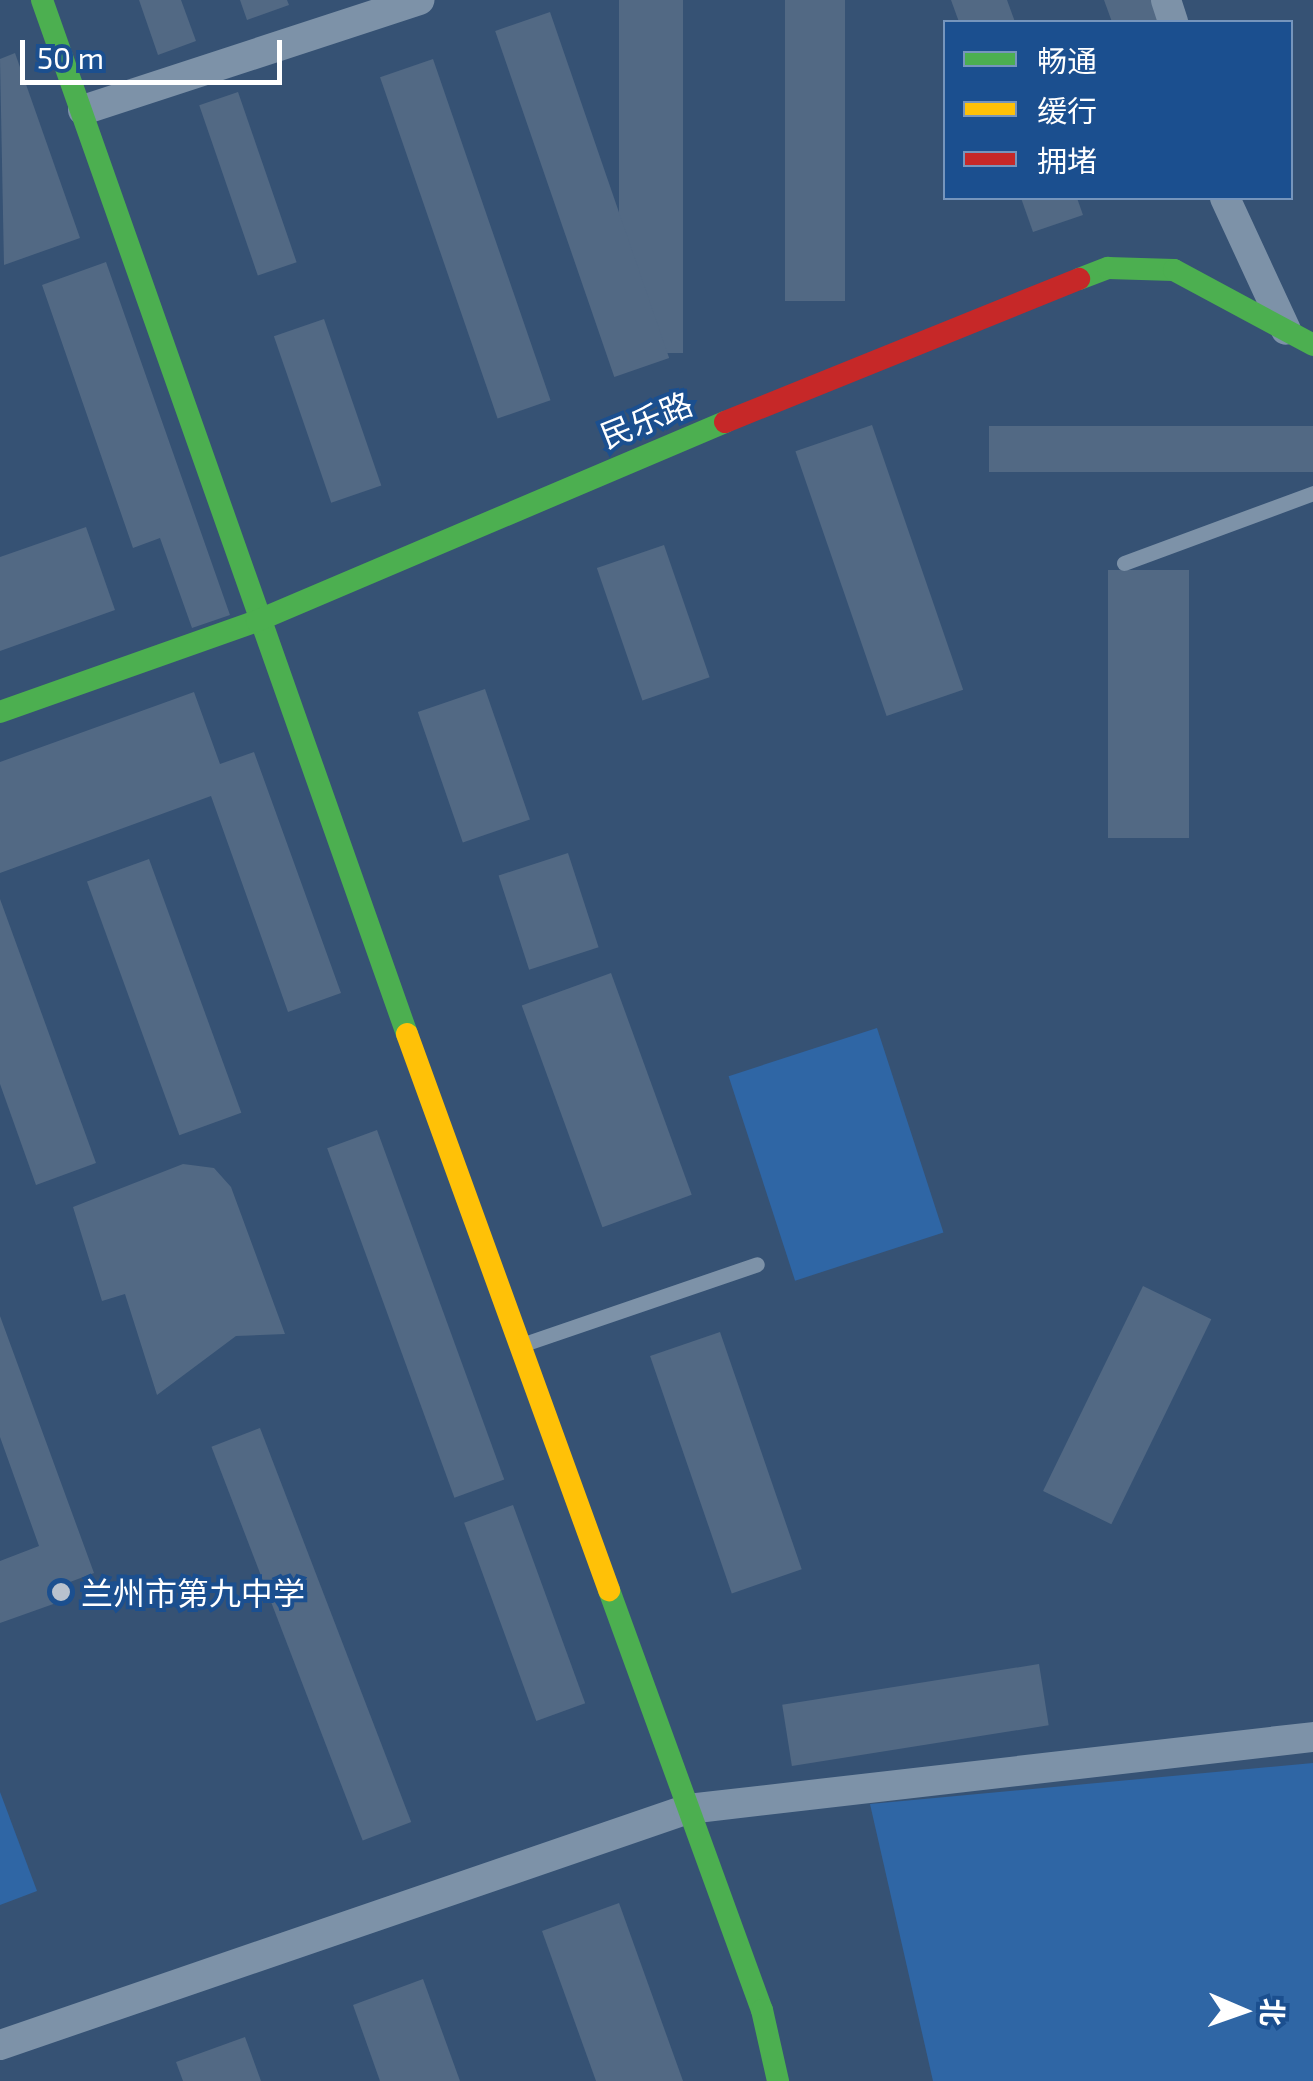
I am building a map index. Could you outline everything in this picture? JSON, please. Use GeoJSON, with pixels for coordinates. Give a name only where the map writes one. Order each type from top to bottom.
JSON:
{"type":"FeatureCollection","features":[{"type":"Feature","properties":{"kind":"street"},"geometry":{"type":"LineString","coordinates":[[42,0],[257,621],[762,2010],[778,2081]]}},
{"type":"Feature","properties":{"kind":"street"},"geometry":{"type":"LineString","coordinates":[[83,110],[420,0]]}},
{"type":"Feature","properties":{"kind":"street"},"geometry":{"type":"LineString","coordinates":[[1226,200],[1286,330]]}},
{"type":"Feature","properties":{"kind":"street","name":"民乐路"},"geometry":{"type":"LineString","coordinates":[[0,712],[257,621],[422,545],[1108,268],[1174,270],[1313,344]]}},
{"type":"Feature","properties":{"kind":"street"},"geometry":{"type":"LineString","coordinates":[[0,2045],[688,1809],[1313,1738]]}},
{"type":"Feature","properties":{"kind":"lane"},"geometry":{"type":"LineString","coordinates":[[1124,563],[1313,492]]}},
{"type":"Feature","properties":{"kind":"lane"},"geometry":{"type":"LineString","coordinates":[[520,1346],[757,1264]]}},
{"type":"Feature","properties":{"kind":"shaded area"},"geometry":{"type":"Polygon","coordinates":[[[877,1028],[943,1232],[795,1281],[729,1076],[877,1028]]]}},
{"type":"Feature","properties":{"kind":"shaded area"},"geometry":{"type":"Polygon","coordinates":[[[1313,1763],[1313,2081],[933,2081],[870,1804],[1313,1763]]]}},
{"type":"Feature","properties":{"kind":"shaded area"},"geometry":{"type":"Polygon","coordinates":[[[0,1792],[37,1891],[0,1905],[0,1792]]]}},
{"type":"Feature","properties":{"kind":"building"},"geometry":{"type":"Polygon","coordinates":[[[139,0],[181,0],[196,41],[158,55],[139,0]]]}},
{"type":"Feature","properties":{"kind":"building"},"geometry":{"type":"Polygon","coordinates":[[[240,0],[287,0],[289,5],[247,20],[240,0]]]}},
{"type":"Feature","properties":{"kind":"building"},"geometry":{"type":"Polygon","coordinates":[[[619,0],[683,0],[683,353],[619,353],[619,0]]]}},
{"type":"Feature","properties":{"kind":"building"},"geometry":{"type":"Polygon","coordinates":[[[785,0],[845,0],[845,301],[785,301],[785,0]]]}},
{"type":"Feature","properties":{"kind":"building"},"geometry":{"type":"Polygon","coordinates":[[[951,0],[1007,0],[1014,20],[958,20],[951,0]]]}},
{"type":"Feature","properties":{"kind":"building"},"geometry":{"type":"Polygon","coordinates":[[[1104,0],[1156,0],[1163,20],[1111,20],[1104,0]]]}},
{"type":"Feature","properties":{"kind":"building"},"geometry":{"type":"Polygon","coordinates":[[[550,12],[669,358],[614,377],[495,31],[550,12]]]}},
{"type":"Feature","properties":{"kind":"building"},"geometry":{"type":"Polygon","coordinates":[[[15,53],[80,238],[4,265],[0,59],[15,53]]]}},
{"type":"Feature","properties":{"kind":"building"},"geometry":{"type":"Polygon","coordinates":[[[433,59],[551,400],[498,419],[380,77],[433,59]]]}},
{"type":"Feature","properties":{"kind":"building"},"geometry":{"type":"Polygon","coordinates":[[[238,92],[297,262],[258,276],[199,105],[238,92]]]}},
{"type":"Feature","properties":{"kind":"building"},"geometry":{"type":"Polygon","coordinates":[[[1022,200],[1078,200],[1083,215],[1033,232],[1022,200]]]}},
{"type":"Feature","properties":{"kind":"building"},"geometry":{"type":"Polygon","coordinates":[[[106,262],[230,615],[192,628],[160,538],[133,548],[42,285],[106,262]]]}},
{"type":"Feature","properties":{"kind":"building"},"geometry":{"type":"Polygon","coordinates":[[[324,319],[381,485],[331,503],[274,336],[324,319]]]}},
{"type":"Feature","properties":{"kind":"building"},"geometry":{"type":"Polygon","coordinates":[[[872,425],[963,690],[887,716],[795,451],[872,425]]]}},
{"type":"Feature","properties":{"kind":"building"},"geometry":{"type":"Polygon","coordinates":[[[989,426],[1313,426],[1313,472],[989,472],[989,426]]]}},
{"type":"Feature","properties":{"kind":"building"},"geometry":{"type":"Polygon","coordinates":[[[86,527],[115,610],[0,651],[0,557],[86,527]]]}},
{"type":"Feature","properties":{"kind":"building"},"geometry":{"type":"Polygon","coordinates":[[[664,545],[710,677],[642,700],[597,568],[664,545]]]}},
{"type":"Feature","properties":{"kind":"building"},"geometry":{"type":"Polygon","coordinates":[[[1108,570],[1189,570],[1189,838],[1108,838],[1108,570]]]}},
{"type":"Feature","properties":{"kind":"building"},"geometry":{"type":"Polygon","coordinates":[[[485,689],[530,819],[463,843],[418,712],[485,689]]]}},
{"type":"Feature","properties":{"kind":"building"},"geometry":{"type":"Polygon","coordinates":[[[194,692],[220,764],[254,752],[341,993],[288,1012],[211,796],[0,873],[0,762],[194,692]]]}},
{"type":"Feature","properties":{"kind":"building"},"geometry":{"type":"Polygon","coordinates":[[[568,853],[599,947],[529,970],[499,876],[568,853]]]}},
{"type":"Feature","properties":{"kind":"building"},"geometry":{"type":"Polygon","coordinates":[[[149,859],[241,1113],[179,1135],[87,882],[149,859]]]}},
{"type":"Feature","properties":{"kind":"building"},"geometry":{"type":"Polygon","coordinates":[[[0,899],[96,1163],[36,1185],[0,1084],[0,899]]]}},
{"type":"Feature","properties":{"kind":"building"},"geometry":{"type":"Polygon","coordinates":[[[611,973],[692,1195],[602,1227],[522,1005],[611,973]]]}},
{"type":"Feature","properties":{"kind":"building"},"geometry":{"type":"Polygon","coordinates":[[[377,1130],[504,1480],[454,1498],[327,1148],[377,1130]]]}},
{"type":"Feature","properties":{"kind":"building"},"geometry":{"type":"Polygon","coordinates":[[[183,1164],[214,1168],[231,1187],[285,1334],[236,1336],[157,1395],[125,1294],[102,1301],[73,1207],[183,1164]]]}},
{"type":"Feature","properties":{"kind":"building"},"geometry":{"type":"Polygon","coordinates":[[[1143,1286],[1211,1319],[1111,1524],[1043,1491],[1143,1286]]]}},
{"type":"Feature","properties":{"kind":"building"},"geometry":{"type":"Polygon","coordinates":[[[0,1316],[94,1573],[54,1588],[59,1602],[0,1623],[0,1561],[39,1546],[0,1437],[0,1316]]]}},
{"type":"Feature","properties":{"kind":"building"},"geometry":{"type":"Polygon","coordinates":[[[720,1332],[802,1569],[732,1593],[650,1356],[720,1332]]]}},
{"type":"Feature","properties":{"kind":"building"},"geometry":{"type":"Polygon","coordinates":[[[260,1428],[411,1822],[363,1841],[211,1447],[260,1428]]]}},
{"type":"Feature","properties":{"kind":"building"},"geometry":{"type":"Polygon","coordinates":[[[513,1505],[585,1703],[536,1721],[464,1523],[513,1505]]]}},
{"type":"Feature","properties":{"kind":"building"},"geometry":{"type":"Polygon","coordinates":[[[1039,1664],[1049,1725],[792,1766],[782,1705],[1039,1664]]]}},
{"type":"Feature","properties":{"kind":"building"},"geometry":{"type":"Polygon","coordinates":[[[619,1903],[683,2081],[596,2081],[542,1931],[619,1903]]]}},
{"type":"Feature","properties":{"kind":"building"},"geometry":{"type":"Polygon","coordinates":[[[423,1979],[460,2081],[380,2081],[353,2005],[423,1979]]]}},
{"type":"Feature","properties":{"kind":"building"},"geometry":{"type":"Polygon","coordinates":[[[245,2037],[261,2081],[183,2081],[176,2062],[245,2037]]]}},
{"type":"Feature","properties":{"kind":"traffic: fast"},"geometry":{"type":"LineString","coordinates":[[42,0],[407,1034]]}},
{"type":"Feature","properties":{"kind":"traffic: fast"},"geometry":{"type":"LineString","coordinates":[[1079,279],[1108,268],[1174,270],[1313,345]]}},
{"type":"Feature","properties":{"kind":"traffic: fast"},"geometry":{"type":"LineString","coordinates":[[0,712],[257,621],[725,422]]}},
{"type":"Feature","properties":{"kind":"traffic: fast"},"geometry":{"type":"LineString","coordinates":[[609,1590],[762,2010],[778,2081]]}},
{"type":"Feature","properties":{"kind":"traffic: slow"},"geometry":{"type":"LineString","coordinates":[[407,1034],[609,1590]]}},
{"type":"Feature","properties":{"kind":"traffic: jam"},"geometry":{"type":"LineString","coordinates":[[725,422],[1079,279]]}},
{"type":"Feature","properties":{"kind":"place","name":"兰州市第九中学"},"geometry":{"type":"Point","coordinates":[61,1592]}}]}
